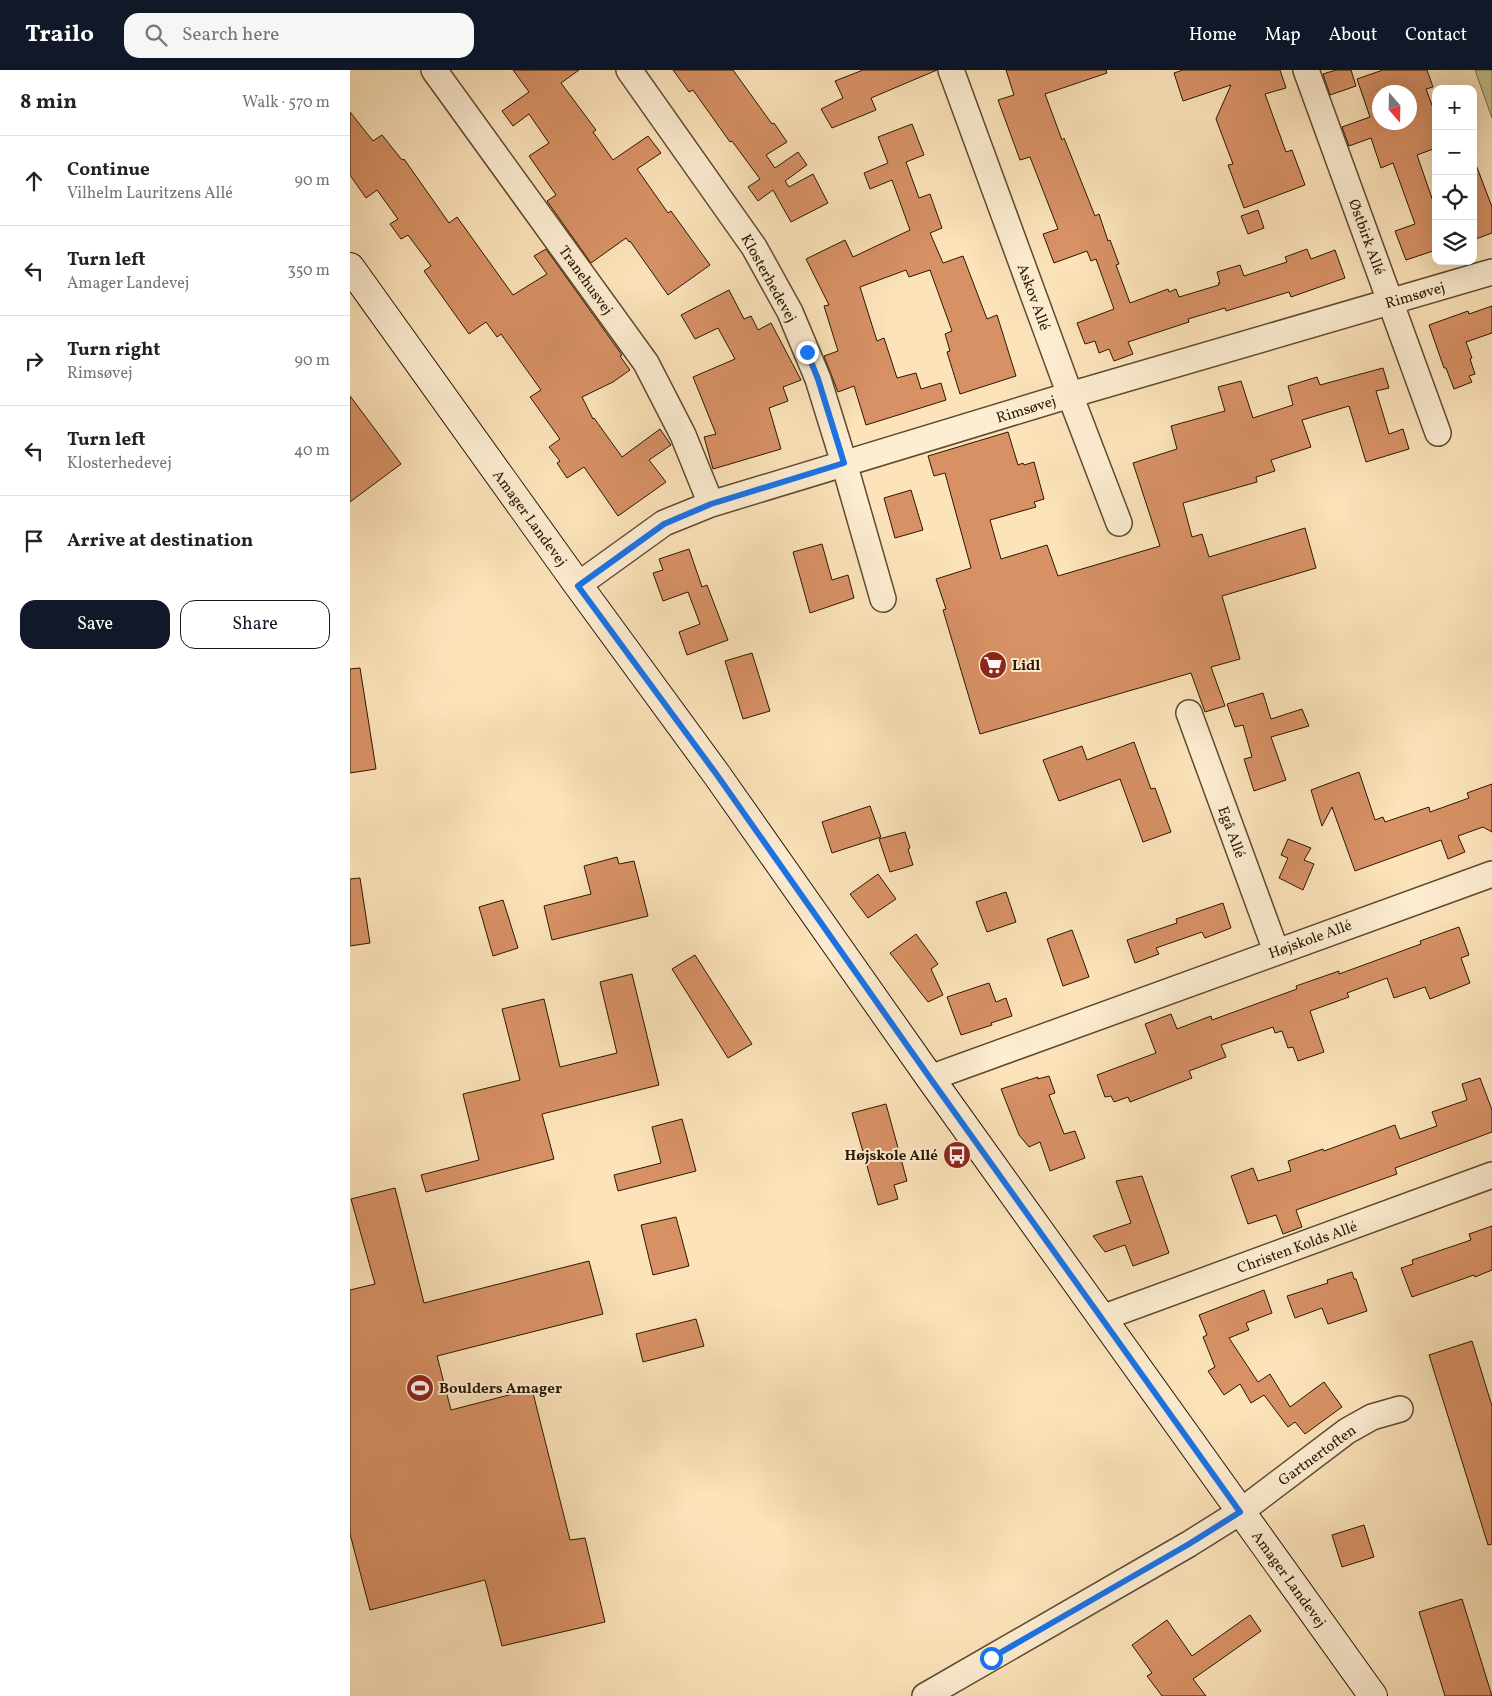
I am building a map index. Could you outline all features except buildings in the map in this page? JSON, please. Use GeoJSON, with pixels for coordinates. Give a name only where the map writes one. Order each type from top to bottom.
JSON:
{"type":"FeatureCollection","features":[{"type":"Feature","properties":{"kind":"street","name":"Tranehusvej"},"geometry":{"type":"LineString","coordinates":[[434,70],[646,363],[683,435],[711,504]]}},
{"type":"Feature","properties":{"kind":"street","name":"Klosterhedevej"},"geometry":{"type":"LineString","coordinates":[[629,70],[754,247],[790,312],[818,379],[883,599]]}},
{"type":"Feature","properties":{"kind":"street","name":"Askov Allé"},"geometry":{"type":"LineString","coordinates":[[951,70],[1070,396],[1119,523]]}},
{"type":"Feature","properties":{"kind":"street","name":"Østbirk Allé"},"geometry":{"type":"LineString","coordinates":[[1306,70],[1438,433]]}},
{"type":"Feature","properties":{"kind":"street","name":"Amager Landevej"},"geometry":{"type":"LineString","coordinates":[[350,267],[578,586],[717,775],[930,1078],[1373,1696]]}},
{"type":"Feature","properties":{"kind":"street","name":"Rimsøvej"},"geometry":{"type":"LineString","coordinates":[[578,586],[664,524],[711,504],[1492,272]]}},
{"type":"Feature","properties":{"kind":"street","name":"Egå Allé"},"geometry":{"type":"LineString","coordinates":[[1189,713],[1276,951]]}},
{"type":"Feature","properties":{"kind":"street","name":"Højskole Allé"},"geometry":{"type":"LineString","coordinates":[[930,1078],[1492,874]]}},
{"type":"Feature","properties":{"kind":"street","name":"Christen Kolds Allé"},"geometry":{"type":"LineString","coordinates":[[1102,1318],[1492,1175]]}},
{"type":"Feature","properties":{"kind":"street","name":"Gartnertoften"},"geometry":{"type":"LineString","coordinates":[[925,1696],[1189,1544],[1240,1512],[1347,1431],[1372,1417],[1400,1409]]}},
{"type":"Feature","properties":{"kind":"green space"},"geometry":{"type":"Polygon","coordinates":[[[1475,70],[1492,70],[1492,118],[1475,70]]]}},
{"type":"Feature","properties":{"kind":"place","name":"Lidl"},"geometry":{"type":"Point","coordinates":[993,665]}},
{"type":"Feature","properties":{"kind":"place","name":"Højskole Allé"},"geometry":{"type":"Point","coordinates":[957,1155]}},
{"type":"Feature","properties":{"kind":"place","name":"Boulders Amager"},"geometry":{"type":"Point","coordinates":[420,1388]}},
{"type":"Feature","properties":{"kind":"route"},"geometry":{"type":"LineString","coordinates":[[807,352],[818,379],[844,463],[711,504],[664,524],[578,586],[717,775],[930,1078],[1240,1512],[1189,1544],[991,1658]]}}]}
